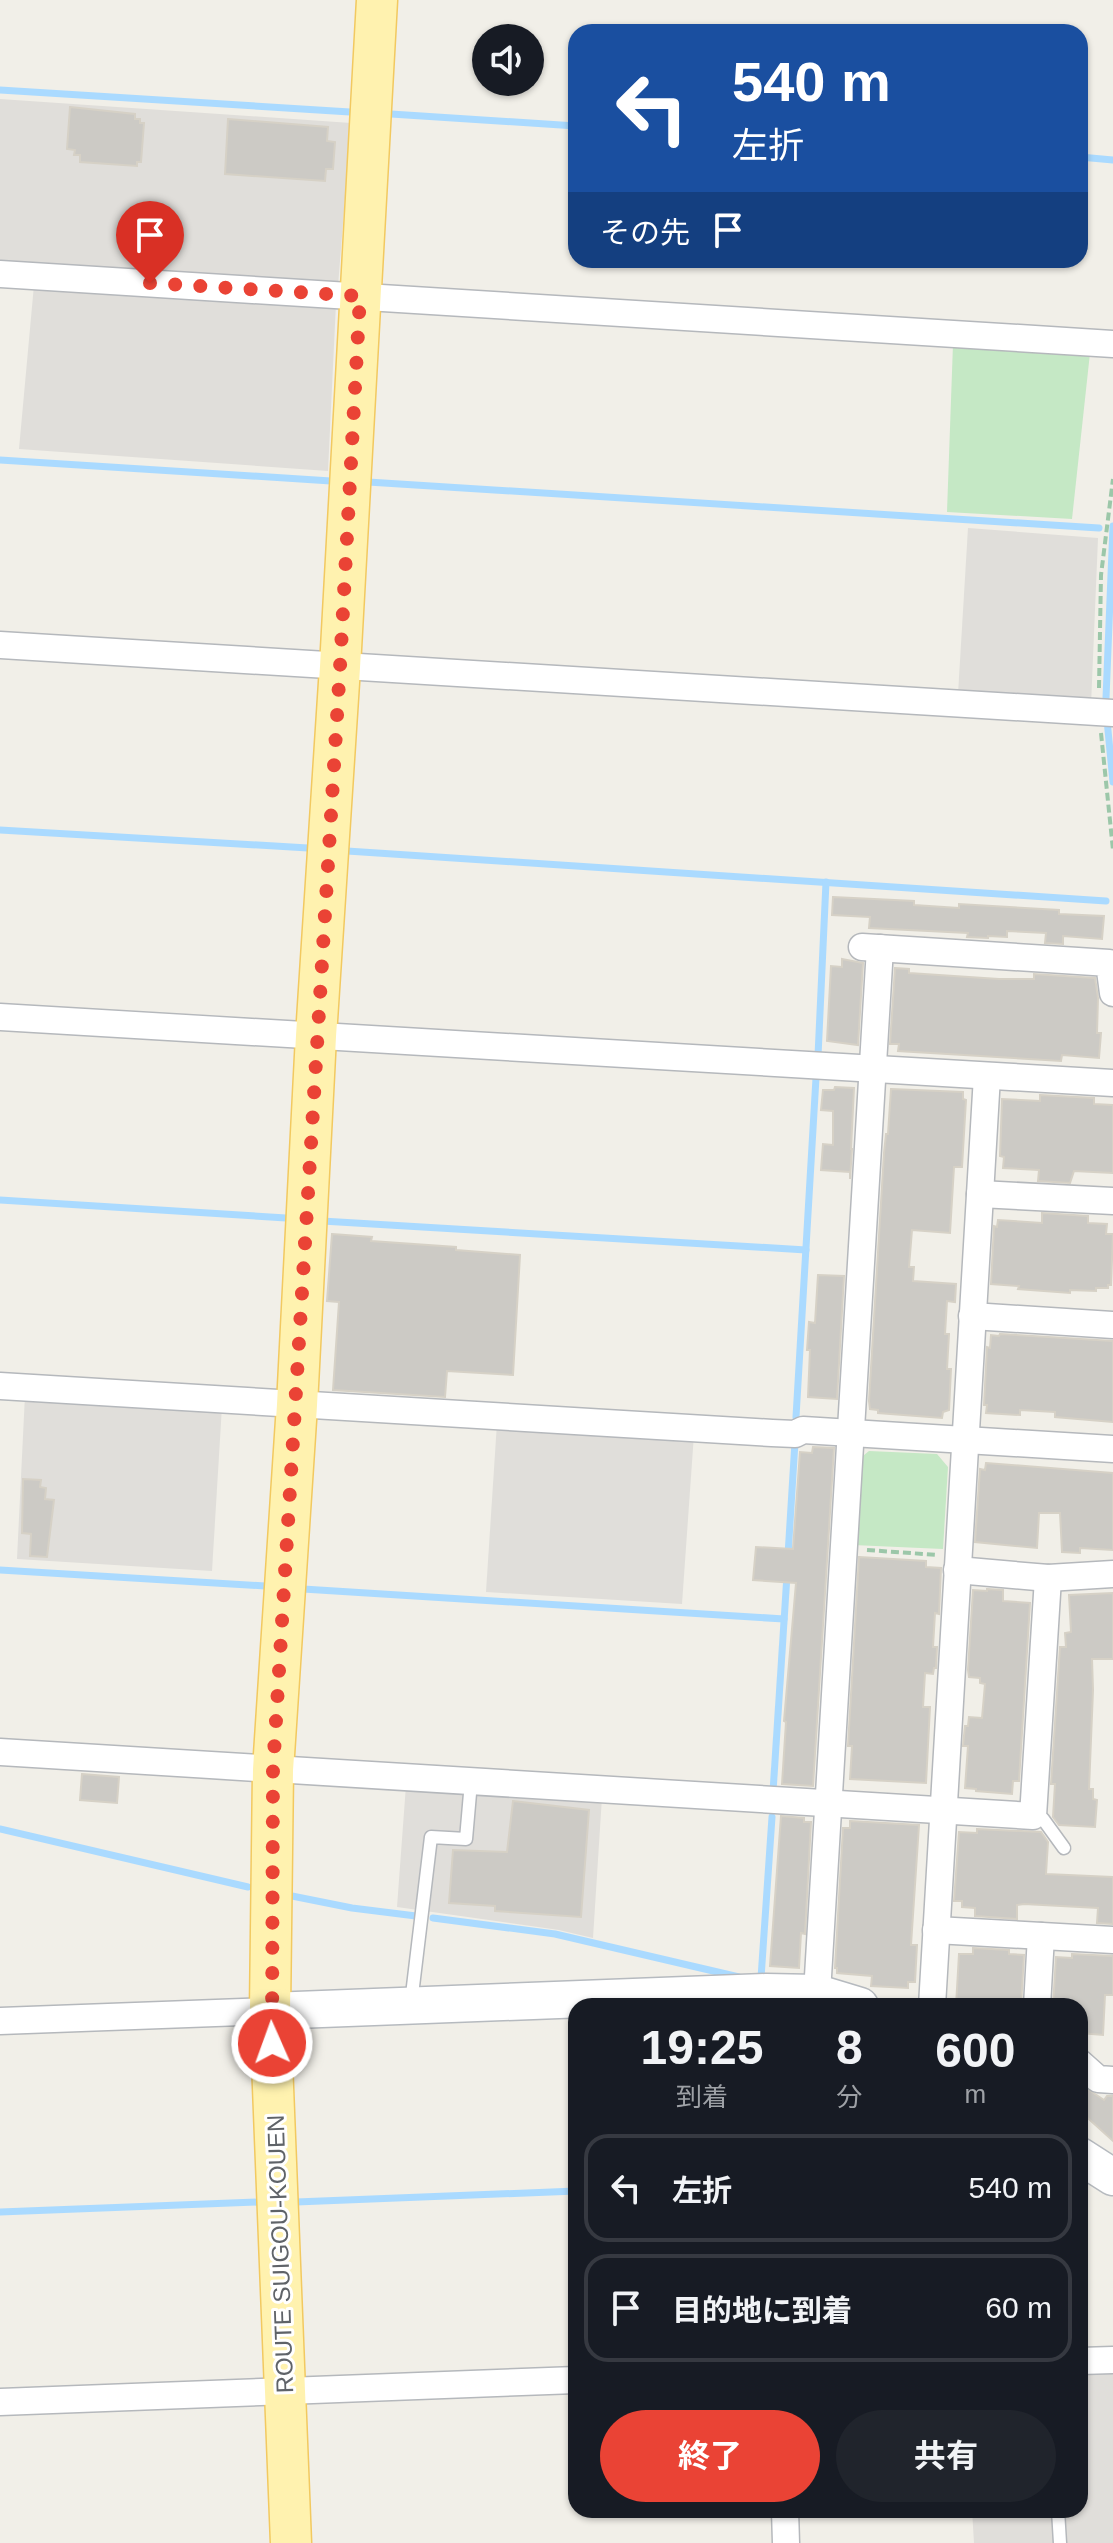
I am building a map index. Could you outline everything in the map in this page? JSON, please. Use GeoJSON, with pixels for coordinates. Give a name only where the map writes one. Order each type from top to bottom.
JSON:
{"type":"FeatureCollection","features":[{"type":"Feature","properties":{"kind":"main road","name":"ROUTE SUIGOU-KOUEN"},"geometry":{"type":"LineString","coordinates":[[291,2543],[270,2011],[273,1770],[297,1405],[377,0]]}},
{"type":"Feature","properties":{"kind":"street"},"geometry":{"type":"LineString","coordinates":[[0,274],[1113,344]]}},
{"type":"Feature","properties":{"kind":"street"},"geometry":{"type":"LineString","coordinates":[[0,645],[1106,713]]}},
{"type":"Feature","properties":{"kind":"street"},"geometry":{"type":"LineString","coordinates":[[817,1993],[873,1070],[871,948],[1109,963],[1113,993]]}},
{"type":"Feature","properties":{"kind":"street"},"geometry":{"type":"LineString","coordinates":[[0,1017],[1113,1083]]}},
{"type":"Feature","properties":{"kind":"street"},"geometry":{"type":"LineString","coordinates":[[932,1998],[987,1076]]}},
{"type":"Feature","properties":{"kind":"street"},"geometry":{"type":"LineString","coordinates":[[980,1194],[1113,1201]]}},
{"type":"Feature","properties":{"kind":"street"},"geometry":{"type":"LineString","coordinates":[[972,1316],[1113,1325]]}},
{"type":"Feature","properties":{"kind":"street"},"geometry":{"type":"LineString","coordinates":[[0,1386],[795,1434],[803,1430],[1113,1449]]}},
{"type":"Feature","properties":{"kind":"street"},"geometry":{"type":"LineString","coordinates":[[958,1563],[1048,1578],[1113,1574]]}},
{"type":"Feature","properties":{"kind":"street"},"geometry":{"type":"LineString","coordinates":[[0,1752],[1033,1816],[1048,1578]]}},
{"type":"Feature","properties":{"kind":"street"},"geometry":{"type":"LineString","coordinates":[[936,1930],[1113,1940]]}},
{"type":"Feature","properties":{"kind":"street"},"geometry":{"type":"LineString","coordinates":[[1037,1998],[1041,1936]]}},
{"type":"Feature","properties":{"kind":"street"},"geometry":{"type":"LineString","coordinates":[[774,1998],[817,1993],[834,1998]]}},
{"type":"Feature","properties":{"kind":"street"},"geometry":{"type":"LineString","coordinates":[[0,2021],[568,2003]]}},
{"type":"Feature","properties":{"kind":"street"},"geometry":{"type":"LineString","coordinates":[[1088,2070],[1098,2079],[1113,2080]]}},
{"type":"Feature","properties":{"kind":"street"},"geometry":{"type":"LineString","coordinates":[[1088,2163],[1113,2177]]}},
{"type":"Feature","properties":{"kind":"street"},"geometry":{"type":"LineString","coordinates":[[1088,2361],[1113,2360]]}},
{"type":"Feature","properties":{"kind":"street"},"geometry":{"type":"LineString","coordinates":[[0,2402],[568,2380]]}},
{"type":"Feature","properties":{"kind":"street"},"geometry":{"type":"LineString","coordinates":[[785,2518],[786,2543]]}},
{"type":"Feature","properties":{"kind":"lane"},"geometry":{"type":"LineString","coordinates":[[411,2006],[431,1837],[466,1839],[471,1782]]}},
{"type":"Feature","properties":{"kind":"lane"},"geometry":{"type":"LineString","coordinates":[[1033,1816],[1043,1819],[1064,1848]]}},
{"type":"Feature","properties":{"kind":"lane"},"geometry":{"type":"LineString","coordinates":[[1058,2518],[1060,2543]]}},
{"type":"Feature","properties":{"kind":"path"},"geometry":{"type":"LineString","coordinates":[[1113,479],[1101,575],[1113,850]]}},
{"type":"Feature","properties":{"kind":"path"},"geometry":{"type":"LineString","coordinates":[[845,1549],[958,1563]]}},
{"type":"Feature","properties":{"kind":"shaded area"},"geometry":{"type":"Polygon","coordinates":[[[0,99],[351,123],[338,286],[0,265],[0,99]]]}},
{"type":"Feature","properties":{"kind":"shaded area"},"geometry":{"type":"Polygon","coordinates":[[[34,285],[336,303],[328,471],[19,449],[34,285]]]}},
{"type":"Feature","properties":{"kind":"shaded area"},"geometry":{"type":"Polygon","coordinates":[[[968,528],[1098,538],[1091,705],[958,694],[968,528]]]}},
{"type":"Feature","properties":{"kind":"shaded area"},"geometry":{"type":"Polygon","coordinates":[[[25,1395],[222,1406],[212,1571],[17,1559],[25,1395]]]}},
{"type":"Feature","properties":{"kind":"shaded area"},"geometry":{"type":"Polygon","coordinates":[[[497,1423],[694,1434],[682,1604],[486,1592],[497,1423]]]}},
{"type":"Feature","properties":{"kind":"shaded area"},"geometry":{"type":"Polygon","coordinates":[[[406,1785],[602,1797],[593,1938],[559,1930],[397,1907],[406,1785]]]}},
{"type":"Feature","properties":{"kind":"shaded area"},"geometry":{"type":"Polygon","coordinates":[[[1113,2370],[1113,2543],[974,2543],[972,2518],[1088,2518],[1088,2372],[1113,2370]]]}},
{"type":"Feature","properties":{"kind":"green space"},"geometry":{"type":"Polygon","coordinates":[[[953,344],[1090,353],[1072,519],[947,512],[953,344]]]}},
{"type":"Feature","properties":{"kind":"green space"},"geometry":{"type":"Polygon","coordinates":[[[869,1451],[937,1454],[948,1467],[943,1549],[853,1545],[858,1460],[869,1451]]]}},
{"type":"Feature","properties":{"kind":"building"},"geometry":{"type":"Polygon","coordinates":[[[70,107],[135,114],[135,119],[144,123],[141,162],[137,162],[137,166],[80,162],[80,155],[74,155],[75,150],[67,149],[70,107]]]}},
{"type":"Feature","properties":{"kind":"building"},"geometry":{"type":"Polygon","coordinates":[[[228,119],[328,127],[327,141],[335,142],[333,169],[326,169],[325,181],[225,174],[228,119]]]}},
{"type":"Feature","properties":{"kind":"building"},"geometry":{"type":"Polygon","coordinates":[[[833,897],[914,901],[914,905],[959,908],[959,904],[1059,910],[1059,914],[1104,916],[1102,939],[1063,936],[1063,944],[1045,943],[1046,933],[1007,931],[1007,937],[988,938],[967,937],[968,933],[869,928],[870,917],[832,915],[833,897]]]}},
{"type":"Feature","properties":{"kind":"building"},"geometry":{"type":"Polygon","coordinates":[[[842,959],[863,963],[858,1045],[827,1041],[831,966],[842,967],[842,959]]]}},
{"type":"Feature","properties":{"kind":"building"},"geometry":{"type":"Polygon","coordinates":[[[895,968],[909,969],[909,973],[999,979],[1034,979],[1034,974],[1095,978],[1097,1033],[1101,1033],[1099,1058],[1062,1055],[1061,1061],[898,1051],[899,1044],[890,1044],[895,968]]]}},
{"type":"Feature","properties":{"kind":"building"},"geometry":{"type":"Polygon","coordinates":[[[835,1087],[854,1088],[850,1179],[850,1172],[821,1170],[823,1144],[833,1145],[833,1111],[821,1110],[823,1090],[834,1090],[835,1087]]]}},
{"type":"Feature","properties":{"kind":"building"},"geometry":{"type":"Polygon","coordinates":[[[891,1089],[963,1092],[963,1099],[966,1100],[962,1167],[954,1167],[950,1233],[912,1230],[909,1267],[914,1267],[913,1281],[956,1284],[955,1302],[947,1301],[947,1369],[951,1369],[949,1410],[943,1412],[942,1418],[878,1413],[878,1410],[870,1409],[884,1153],[891,1089]]]}},
{"type":"Feature","properties":{"kind":"building"},"geometry":{"type":"Polygon","coordinates":[[[1040,1095],[1094,1098],[1094,1104],[1113,1105],[1113,1173],[1074,1171],[1070,1183],[1038,1181],[1039,1170],[1003,1168],[1004,1157],[1000,1156],[1002,1099],[1040,1101],[1040,1095]]]}},
{"type":"Feature","properties":{"kind":"building"},"geometry":{"type":"Polygon","coordinates":[[[1042,1213],[1088,1216],[1088,1223],[1107,1224],[1106,1234],[1113,1234],[1111,1285],[1108,1288],[1070,1290],[1070,1293],[991,1284],[994,1226],[997,1227],[998,1220],[1042,1223],[1042,1213]]]}},
{"type":"Feature","properties":{"kind":"building"},"geometry":{"type":"Polygon","coordinates":[[[332,1234],[372,1237],[371,1241],[520,1255],[513,1375],[447,1371],[445,1397],[333,1390],[339,1302],[327,1301],[332,1234]]]}},
{"type":"Feature","properties":{"kind":"building"},"geometry":{"type":"Polygon","coordinates":[[[818,1275],[844,1276],[837,1399],[808,1397],[809,1322],[815,1323],[818,1275]]]}},
{"type":"Feature","properties":{"kind":"building"},"geometry":{"type":"Polygon","coordinates":[[[991,1335],[1113,1341],[1113,1422],[1055,1417],[1055,1412],[1020,1410],[1020,1415],[986,1413],[987,1347],[990,1348],[991,1335]]]}},
{"type":"Feature","properties":{"kind":"building"},"geometry":{"type":"Polygon","coordinates":[[[813,1447],[834,1448],[813,1786],[782,1784],[796,1583],[753,1580],[756,1547],[793,1549],[800,1452],[812,1453],[813,1447]]]}},
{"type":"Feature","properties":{"kind":"building"},"geometry":{"type":"Polygon","coordinates":[[[986,1463],[1113,1473],[1113,1550],[1080,1548],[1080,1553],[1062,1552],[1060,1513],[1039,1513],[1037,1548],[975,1542],[980,1469],[985,1470],[986,1463]]]}},
{"type":"Feature","properties":{"kind":"building"},"geometry":{"type":"Polygon","coordinates":[[[23,1479],[41,1480],[40,1487],[46,1488],[45,1499],[54,1500],[47,1557],[30,1556],[31,1534],[22,1533],[23,1479]]]}},
{"type":"Feature","properties":{"kind":"building"},"geometry":{"type":"Polygon","coordinates":[[[859,1557],[926,1561],[926,1567],[941,1568],[939,1614],[935,1613],[933,1647],[937,1647],[936,1668],[933,1674],[925,1673],[923,1707],[930,1707],[926,1783],[850,1779],[852,1746],[848,1746],[859,1557]]]}},
{"type":"Feature","properties":{"kind":"building"},"geometry":{"type":"Polygon","coordinates":[[[973,1590],[1003,1590],[1003,1601],[1030,1603],[1019,1781],[1013,1781],[1012,1794],[965,1788],[968,1746],[963,1746],[965,1726],[968,1726],[969,1717],[982,1718],[985,1684],[980,1683],[980,1678],[969,1677],[968,1670],[973,1590]]]}},
{"type":"Feature","properties":{"kind":"building"},"geometry":{"type":"Polygon","coordinates":[[[1113,1593],[1113,1659],[1092,1659],[1089,1789],[1093,1789],[1093,1799],[1097,1800],[1095,1827],[1059,1825],[1053,1817],[1055,1784],[1051,1784],[1060,1647],[1066,1647],[1065,1633],[1071,1632],[1069,1595],[1113,1593]]]}},
{"type":"Feature","properties":{"kind":"building"},"geometry":{"type":"Polygon","coordinates":[[[82,1774],[119,1777],[117,1803],[80,1800],[82,1774]]]}},
{"type":"Feature","properties":{"kind":"building"},"geometry":{"type":"Polygon","coordinates":[[[513,1801],[589,1810],[581,1917],[495,1911],[495,1906],[449,1903],[453,1850],[507,1852],[513,1801]]]}},
{"type":"Feature","properties":{"kind":"building"},"geometry":{"type":"Polygon","coordinates":[[[781,1816],[804,1818],[804,1822],[811,1822],[805,1934],[801,1933],[799,1968],[770,1966],[781,1816]]]}},
{"type":"Feature","properties":{"kind":"building"},"geometry":{"type":"Polygon","coordinates":[[[850,1821],[919,1825],[911,1945],[917,1945],[915,1982],[908,1982],[908,1988],[871,1986],[872,1976],[837,1973],[835,1968],[843,1828],[850,1828],[850,1821]]]}},
{"type":"Feature","properties":{"kind":"building"},"geometry":{"type":"Polygon","coordinates":[[[977,1829],[1041,1832],[1048,1842],[1046,1874],[1113,1877],[1113,1924],[1097,1923],[1098,1908],[1024,1904],[1017,1905],[1017,1919],[975,1916],[975,1908],[962,1907],[962,1901],[954,1901],[959,1832],[977,1833],[977,1829]]]}},
{"type":"Feature","properties":{"kind":"building"},"geometry":{"type":"Polygon","coordinates":[[[973,1948],[1009,1950],[1009,1954],[1024,1955],[1021,1998],[956,1998],[959,1954],[973,1954],[973,1948]]]}},
{"type":"Feature","properties":{"kind":"building"},"geometry":{"type":"Polygon","coordinates":[[[1072,1954],[1113,1956],[1113,1995],[1105,1995],[1103,2035],[1088,2034],[1088,1998],[1053,1998],[1056,1957],[1072,1958],[1072,1954]]]}},
{"type":"Feature","properties":{"kind":"building"},"geometry":{"type":"Polygon","coordinates":[[[1088,2089],[1104,2100],[1107,2096],[1113,2096],[1113,2141],[1088,2118],[1088,2089]]]}},
{"type":"Feature","properties":{"kind":"waterway"},"geometry":{"type":"LineString","coordinates":[[0,90],[350,112]]}},
{"type":"Feature","properties":{"kind":"waterway"},"geometry":{"type":"LineString","coordinates":[[391,114],[568,125]]}},
{"type":"Feature","properties":{"kind":"waterway"},"geometry":{"type":"LineString","coordinates":[[1088,158],[1113,160]]}},
{"type":"Feature","properties":{"kind":"waterway"},"geometry":{"type":"LineString","coordinates":[[0,460],[331,481]]}},
{"type":"Feature","properties":{"kind":"waterway"},"geometry":{"type":"LineString","coordinates":[[368,482],[1099,528]]}},
{"type":"Feature","properties":{"kind":"waterway"},"geometry":{"type":"LineString","coordinates":[[1106,698],[1113,526]]}},
{"type":"Feature","properties":{"kind":"waterway"},"geometry":{"type":"LineString","coordinates":[[1107,720],[1113,782]]}},
{"type":"Feature","properties":{"kind":"waterway"},"geometry":{"type":"LineString","coordinates":[[0,830],[308,848]]}},
{"type":"Feature","properties":{"kind":"waterway"},"geometry":{"type":"LineString","coordinates":[[347,851],[1106,901]]}},
{"type":"Feature","properties":{"kind":"waterway"},"geometry":{"type":"LineString","coordinates":[[818,1056],[826,882]]}},
{"type":"Feature","properties":{"kind":"waterway"},"geometry":{"type":"LineString","coordinates":[[796,1417],[816,1078]]}},
{"type":"Feature","properties":{"kind":"waterway"},"geometry":{"type":"LineString","coordinates":[[0,1200],[286,1218]]}},
{"type":"Feature","properties":{"kind":"waterway"},"geometry":{"type":"LineString","coordinates":[[322,1221],[806,1250]]}},
{"type":"Feature","properties":{"kind":"waterway"},"geometry":{"type":"LineString","coordinates":[[788,1555],[795,1442]]}},
{"type":"Feature","properties":{"kind":"waterway"},"geometry":{"type":"LineString","coordinates":[[0,1570],[265,1586]]}},
{"type":"Feature","properties":{"kind":"waterway"},"geometry":{"type":"LineString","coordinates":[[773,1792],[787,1575]]}},
{"type":"Feature","properties":{"kind":"waterway"},"geometry":{"type":"LineString","coordinates":[[303,1589],[784,1619]]}},
{"type":"Feature","properties":{"kind":"waterway"},"geometry":{"type":"LineString","coordinates":[[761,1978],[772,1817]]}},
{"type":"Feature","properties":{"kind":"waterway"},"geometry":{"type":"LineString","coordinates":[[0,1829],[248,1887]]}},
{"type":"Feature","properties":{"kind":"waterway"},"geometry":{"type":"LineString","coordinates":[[287,1895],[416,1916]]}},
{"type":"Feature","properties":{"kind":"waterway"},"geometry":{"type":"LineString","coordinates":[[433,1918],[555,1934],[739,1977]]}},
{"type":"Feature","properties":{"kind":"waterway"},"geometry":{"type":"LineString","coordinates":[[296,2202],[568,2191]]}},
{"type":"Feature","properties":{"kind":"waterway"},"geometry":{"type":"LineString","coordinates":[[0,2212],[258,2202]]}},
{"type":"Feature","properties":{"kind":"route"},"geometry":{"type":"LineString","coordinates":[[150,283],[360,296],[297,1405],[273,1770],[272,2043]]}}]}
